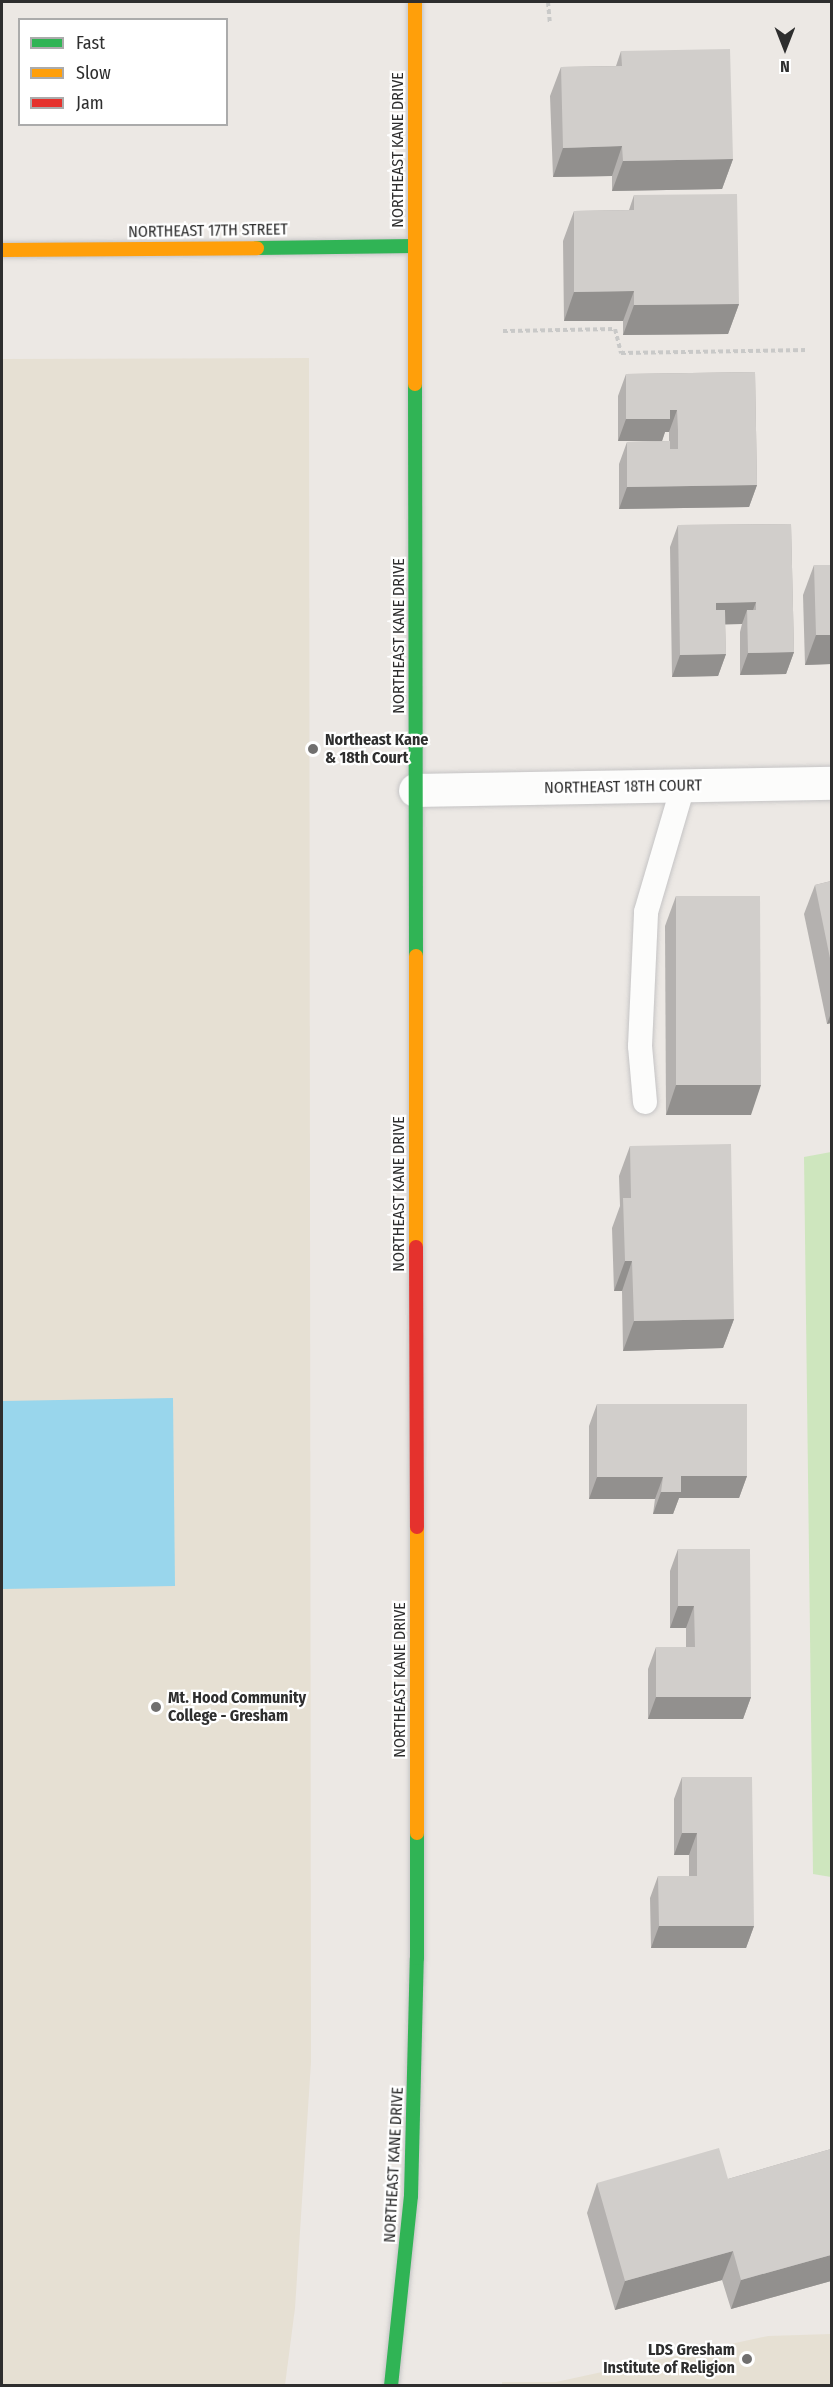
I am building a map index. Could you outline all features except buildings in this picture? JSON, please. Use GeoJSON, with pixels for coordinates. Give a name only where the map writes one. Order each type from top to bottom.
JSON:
{"type":"FeatureCollection","features":[{"type":"Feature","properties":{"kind":"main road","name":"NORTHEAST KANE DRIVE"},"geometry":{"type":"LineString","coordinates":[[391,2385],[411,2196],[417,1980],[415,2]]}},
{"type":"Feature","properties":{"kind":"main road","name":"NORTHEAST 17TH STREET"},"geometry":{"type":"LineString","coordinates":[[2,250],[415,246]]}},
{"type":"Feature","properties":{"kind":"street","name":"NORTHEAST 18TH COURT"},"geometry":{"type":"LineString","coordinates":[[415,790],[831,783]]}},
{"type":"Feature","properties":{"kind":"lane"},"geometry":{"type":"LineString","coordinates":[[645,1102],[640,1046],[646,912],[683,786]]}},
{"type":"Feature","properties":{"kind":"path"},"geometry":{"type":"LineString","coordinates":[[548,2],[550,23]]}},
{"type":"Feature","properties":{"kind":"path"},"geometry":{"type":"LineString","coordinates":[[503,331],[615,329],[621,353],[807,350]]}},
{"type":"Feature","properties":{"kind":"shaded area","name":"Mt. Hood Community College - Gresham"},"geometry":{"type":"Polygon","coordinates":[[[309,358],[311,2062],[295,2308],[285,2385],[2,2385],[2,359],[309,358]]]}},
{"type":"Feature","properties":{"kind":"shaded area","name":"LDS Gresham Institute of Religion"},"geometry":{"type":"Polygon","coordinates":[[[831,2334],[831,2385],[502,2385],[502,2382],[556,2382],[768,2336],[831,2334]]]}},
{"type":"Feature","properties":{"kind":"green space"},"geometry":{"type":"Polygon","coordinates":[[[832,1152],[831,1877],[813,1874],[804,1157],[832,1152]]]}},
{"type":"Feature","properties":{"kind":"water"},"geometry":{"type":"Polygon","coordinates":[[[173,1398],[175,1586],[2,1589],[2,1401],[173,1398]]]}},
{"type":"Feature","properties":{"kind":"traffic: fast"},"geometry":{"type":"LineString","coordinates":[[257,248],[415,246]]}},
{"type":"Feature","properties":{"kind":"traffic: fast"},"geometry":{"type":"LineString","coordinates":[[415,384],[416,956]]}},
{"type":"Feature","properties":{"kind":"traffic: fast"},"geometry":{"type":"LineString","coordinates":[[391,2386],[411,2196],[417,1958],[417,1833]]}},
{"type":"Feature","properties":{"kind":"traffic: slow"},"geometry":{"type":"LineString","coordinates":[[415,2],[415,384]]}},
{"type":"Feature","properties":{"kind":"traffic: slow"},"geometry":{"type":"LineString","coordinates":[[2,250],[257,248]]}},
{"type":"Feature","properties":{"kind":"traffic: slow"},"geometry":{"type":"LineString","coordinates":[[416,956],[416,1247]]}},
{"type":"Feature","properties":{"kind":"traffic: slow"},"geometry":{"type":"LineString","coordinates":[[417,1527],[417,1833]]}},
{"type":"Feature","properties":{"kind":"traffic: jam"},"geometry":{"type":"LineString","coordinates":[[416,1247],[417,1527]]}},
{"type":"Feature","properties":{"kind":"place","name":"Northeast Kane & 18th Court"},"geometry":{"type":"Point","coordinates":[313,749]}},
{"type":"Feature","properties":{"kind":"place","name":"Mt. Hood Community College - Gresham"},"geometry":{"type":"Point","coordinates":[156,1707]}},
{"type":"Feature","properties":{"kind":"place","name":"LDS Gresham Institute of Religion"},"geometry":{"type":"Point","coordinates":[747,2359]}}]}
